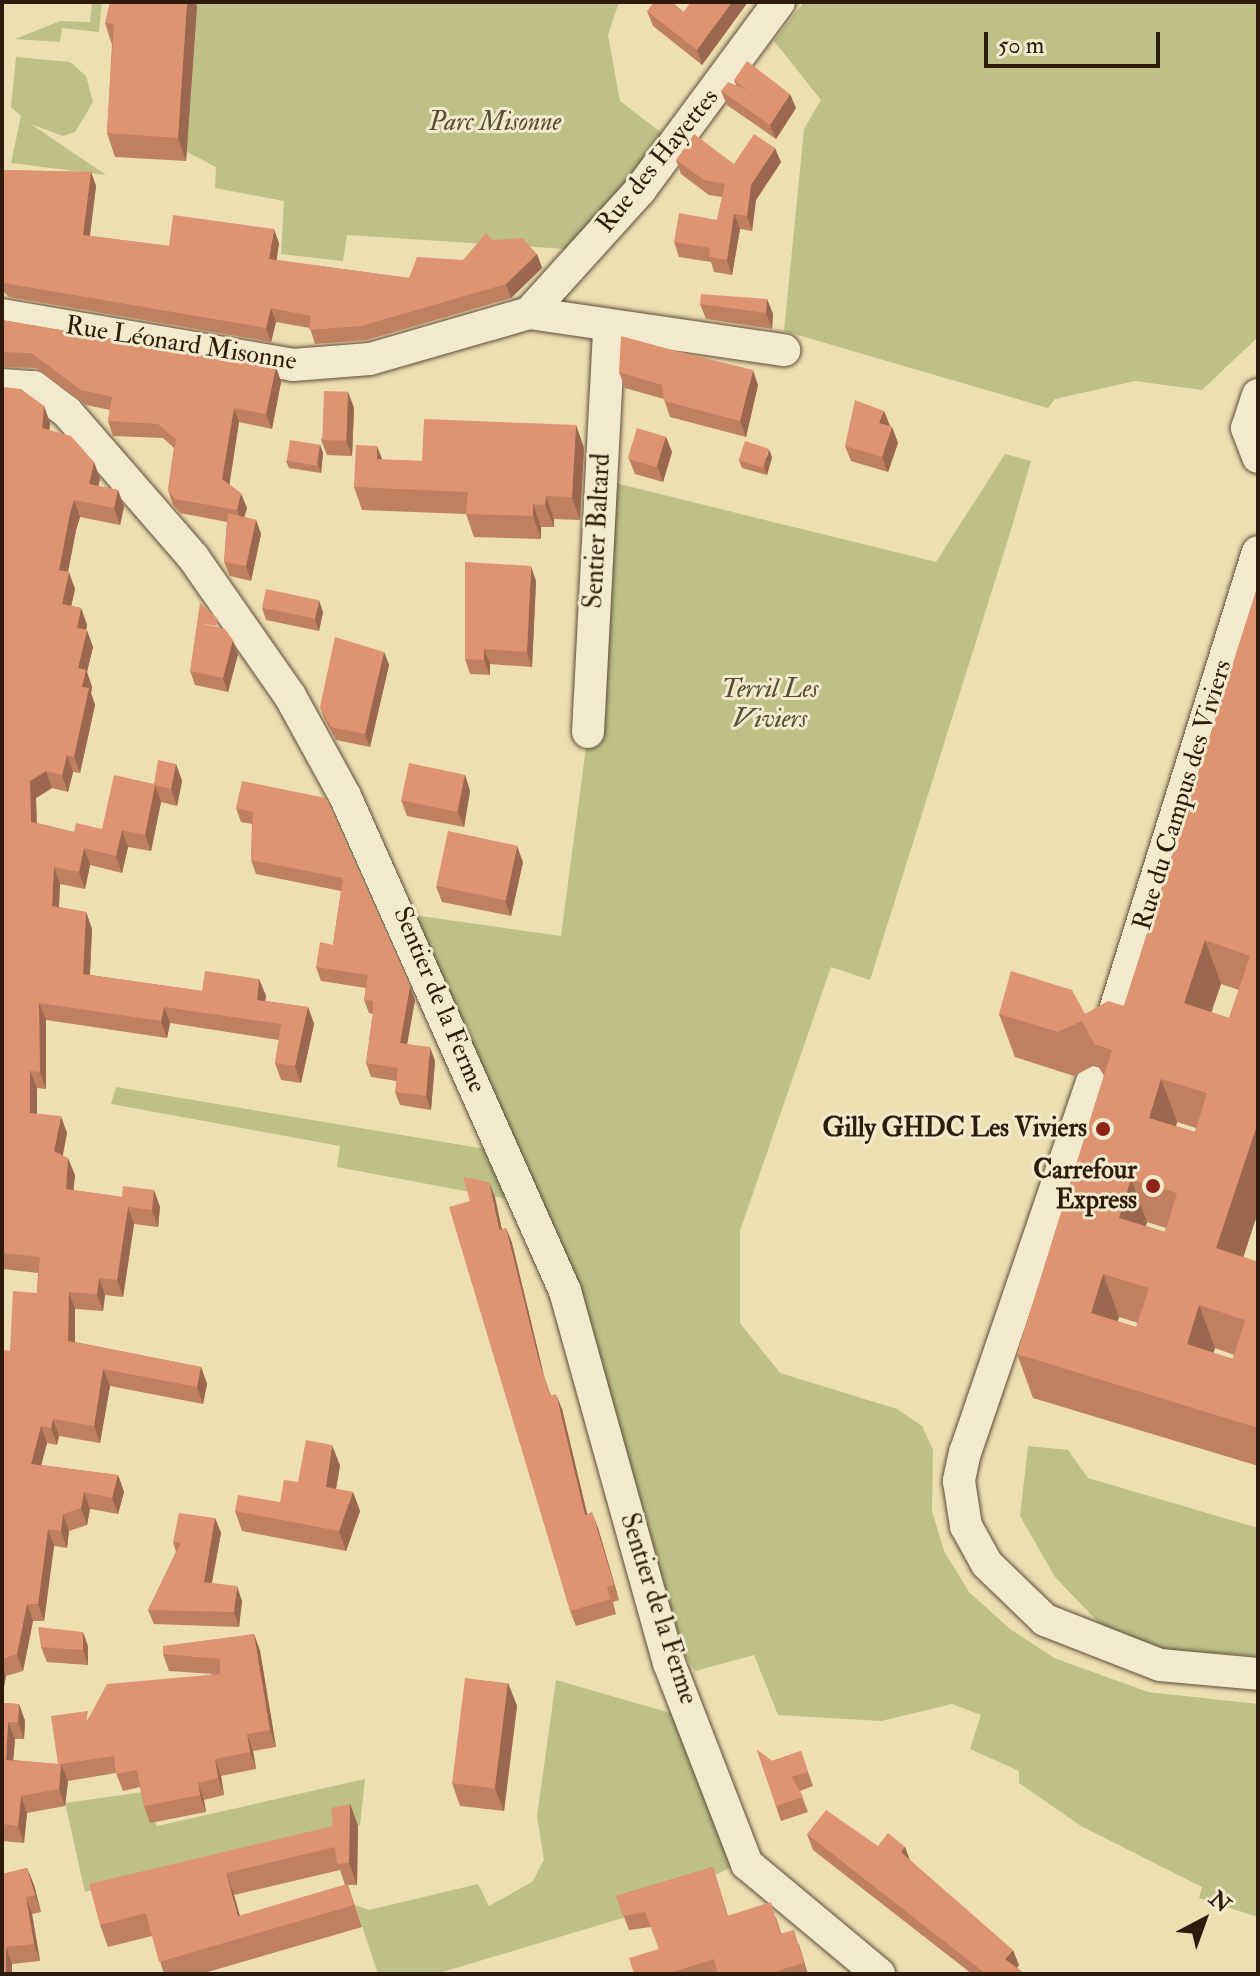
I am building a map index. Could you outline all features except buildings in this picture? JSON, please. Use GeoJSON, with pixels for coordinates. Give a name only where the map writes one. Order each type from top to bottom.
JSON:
{"type":"FeatureCollection","features":[{"type":"Feature","properties":{"kind":"street","name":"Rue des Hayettes"},"geometry":{"type":"LineString","coordinates":[[529,313],[640,190],[779,2]]}},
{"type":"Feature","properties":{"kind":"street","name":"Rue Léonard Misonne"},"geometry":{"type":"LineString","coordinates":[[2,315],[293,365],[370,359],[529,313],[609,330],[784,350]]}},
{"type":"Feature","properties":{"kind":"street","name":"Sentier Baltard"},"geometry":{"type":"LineString","coordinates":[[588,732],[609,330]]}},
{"type":"Feature","properties":{"kind":"street","name":"Sentier de la Ferme"},"geometry":{"type":"LineString","coordinates":[[2,385],[34,387],[116,465],[243,623],[345,796],[565,1291],[669,1663],[697,1728],[747,1864],[879,1974]]}},
{"type":"Feature","properties":{"kind":"street"},"geometry":{"type":"LineString","coordinates":[[1258,395],[1247,428],[1258,457]]}},
{"type":"Feature","properties":{"kind":"street","name":"Rue du Campus des Viviers"},"geometry":{"type":"LineString","coordinates":[[1106,1039],[1258,552]]}},
{"type":"Feature","properties":{"kind":"street"},"geometry":{"type":"LineString","coordinates":[[1092,1082],[965,1452],[959,1481],[966,1526],[1014,1596],[1058,1627],[1160,1665],[1258,1674]]}},
{"type":"Feature","properties":{"kind":"green space"},"geometry":{"type":"Polygon","coordinates":[[[92,2],[102,2],[99,32],[62,28],[60,42],[15,39],[60,21],[90,22],[92,2]]]}},
{"type":"Feature","properties":{"kind":"green space","name":"Parc Misonne"},"geometry":{"type":"Polygon","coordinates":[[[168,2],[619,2],[608,35],[620,101],[667,137],[566,249],[347,235],[343,261],[281,254],[284,201],[215,188],[216,167],[187,152],[168,2]]]}},
{"type":"Feature","properties":{"kind":"green space"},"geometry":{"type":"Polygon","coordinates":[[[804,2],[1258,2],[1258,337],[1202,390],[1135,381],[1055,399],[1048,408],[784,331],[804,129],[821,100],[774,41],[804,2]]]}},
{"type":"Feature","properties":{"kind":"green space"},"geometry":{"type":"Polygon","coordinates":[[[16,57],[70,62],[86,76],[93,102],[75,132],[63,136],[31,124],[106,175],[11,163],[21,116],[11,107],[16,57]]]}},
{"type":"Feature","properties":{"kind":"green space","name":"Terril Les Viviers"},"geometry":{"type":"Polygon","coordinates":[[[1005,454],[1031,461],[1010,533],[870,980],[831,967],[740,1231],[740,1323],[780,1373],[897,1409],[922,1426],[933,1450],[932,1511],[944,1551],[969,1592],[1010,1629],[1054,1658],[1148,1692],[1258,1704],[1258,1917],[1199,1898],[1202,1887],[1081,1826],[1019,1783],[1019,1771],[970,1749],[981,1715],[952,1704],[881,1721],[778,1715],[754,1655],[695,1671],[678,1644],[413,915],[561,936],[588,732],[607,481],[936,562],[1005,454]]]}},
{"type":"Feature","properties":{"kind":"green space"},"geometry":{"type":"Polygon","coordinates":[[[116,1087],[497,1151],[518,1201],[337,1167],[340,1146],[111,1104],[116,1087]]]}},
{"type":"Feature","properties":{"kind":"green space"},"geometry":{"type":"Polygon","coordinates":[[[1028,1446],[1068,1450],[1088,1478],[1258,1528],[1258,1656],[1122,1647],[1055,1577],[1020,1516],[1028,1446]]]}},
{"type":"Feature","properties":{"kind":"green space"},"geometry":{"type":"Polygon","coordinates":[[[556,1680],[681,1716],[734,1866],[626,1917],[436,1974],[378,1974],[355,1905],[369,1910],[478,1884],[489,1906],[532,1882],[544,1860],[537,1816],[556,1680]]]}},
{"type":"Feature","properties":{"kind":"green space"},"geometry":{"type":"Polygon","coordinates":[[[365,1779],[360,1825],[85,1892],[65,1803],[143,1792],[157,1826],[365,1779]]]}},
{"type":"Feature","properties":{"kind":"place","name":"Gilly GHDC Les Viviers"},"geometry":{"type":"Point","coordinates":[1103,1129]}},
{"type":"Feature","properties":{"kind":"place","name":"Carrefour Express"},"geometry":{"type":"Point","coordinates":[1153,1186]}}]}
